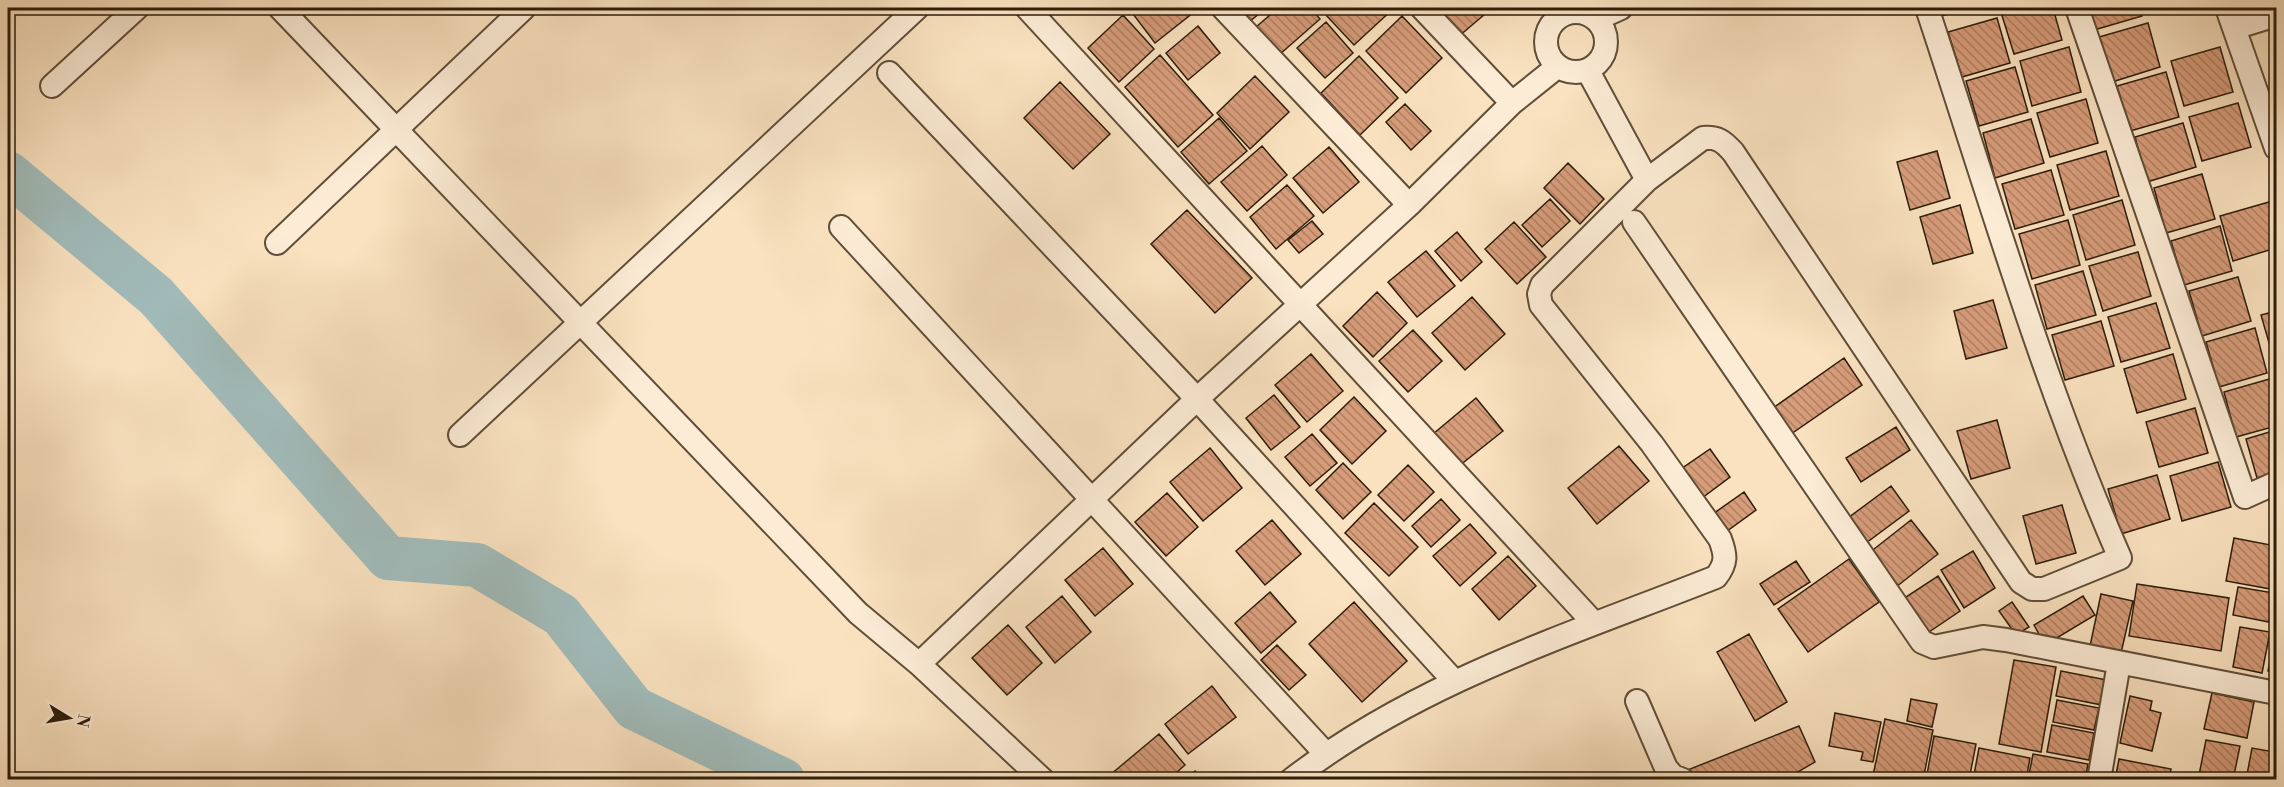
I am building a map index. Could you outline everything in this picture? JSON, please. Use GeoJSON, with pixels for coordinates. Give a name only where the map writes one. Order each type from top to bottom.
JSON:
{"type":"FeatureCollection","features":[{"type":"Feature","properties":{"kind":"street"},"geometry":{"type":"LineString","coordinates":[[52,86],[137,8]]}},
{"type":"Feature","properties":{"kind":"street"},"geometry":{"type":"LineString","coordinates":[[280,8],[393,129],[858,613],[919,664],[1043,780]]}},
{"type":"Feature","properties":{"kind":"street"},"geometry":{"type":"LineString","coordinates":[[277,243],[393,129],[525,8]]}},
{"type":"Feature","properties":{"kind":"street"},"geometry":{"type":"LineString","coordinates":[[460,435],[917,8]]}},
{"type":"Feature","properties":{"kind":"street"},"geometry":{"type":"LineString","coordinates":[[1027,8],[1593,622]]}},
{"type":"Feature","properties":{"kind":"street"},"geometry":{"type":"LineString","coordinates":[[1223,8],[1409,205]]}},
{"type":"Feature","properties":{"kind":"street"},"geometry":{"type":"LineString","coordinates":[[1422,8],[1512,103]]}},
{"type":"Feature","properties":{"kind":"street"},"geometry":{"type":"LineString","coordinates":[[1584,13],[1605,32],[1606,47],[1600,61],[1588,70],[1577,73],[1557,67],[1548,55],[1545,39],[1548,16],[1621,8]]}},
{"type":"Feature","properties":{"kind":"street"},"geometry":{"type":"LineString","coordinates":[[1291,780],[1325,753],[1407,704],[1454,681],[1593,622],[1716,577],[1724,567],[1725,555],[1720,539],[1652,444],[1541,305],[1539,294],[1542,285],[1647,180],[1703,138],[1715,137],[1724,142],[2021,582],[2032,588],[2044,589],[2120,558],[2042,358],[1927,8]]}},
{"type":"Feature","properties":{"kind":"street"},"geometry":{"type":"LineString","coordinates":[[2077,8],[2245,497],[2277,483]]}},
{"type":"Feature","properties":{"kind":"street"},"geometry":{"type":"LineString","coordinates":[[2277,15],[2231,18],[2277,148]]}},
{"type":"Feature","properties":{"kind":"street"},"geometry":{"type":"LineString","coordinates":[[919,664],[1094,501],[1197,399],[1303,305],[1409,205],[1512,103],[1557,67]]}},
{"type":"Feature","properties":{"kind":"street"},"geometry":{"type":"LineString","coordinates":[[1588,70],[1647,180]]}},
{"type":"Feature","properties":{"kind":"street"},"geometry":{"type":"LineString","coordinates":[[889,73],[1197,399],[1454,681]]}},
{"type":"Feature","properties":{"kind":"street"},"geometry":{"type":"LineString","coordinates":[[1634,222],[1922,642],[1934,647],[1983,637],[2006,640],[2277,693]]}},
{"type":"Feature","properties":{"kind":"street"},"geometry":{"type":"LineString","coordinates":[[841,227],[1325,753]]}},
{"type":"Feature","properties":{"kind":"street"},"geometry":{"type":"LineString","coordinates":[[2099,780],[2119,663]]}},
{"type":"Feature","properties":{"kind":"street"},"geometry":{"type":"LineString","coordinates":[[1637,701],[1666,768],[1673,776],[1683,780]]}},
{"type":"Feature","properties":{"kind":"building"},"geometry":{"type":"Polygon","coordinates":[[[1141,8],[1191,8],[1194,12],[1155,43],[1133,14],[1141,8]]]}},
{"type":"Feature","properties":{"kind":"building"},"geometry":{"type":"Polygon","coordinates":[[[1236,8],[1266,8],[1249,22],[1236,8]]]}},
{"type":"Feature","properties":{"kind":"building"},"geometry":{"type":"Polygon","coordinates":[[[1278,8],[1310,8],[1320,19],[1279,55],[1256,27],[1278,8]]]}},
{"type":"Feature","properties":{"kind":"building"},"geometry":{"type":"Polygon","coordinates":[[[1335,8],[1393,9],[1354,45],[1326,15],[1335,8]]]}},
{"type":"Feature","properties":{"kind":"building"},"geometry":{"type":"Polygon","coordinates":[[[1433,8],[1479,8],[1485,14],[1458,37],[1433,8]]]}},
{"type":"Feature","properties":{"kind":"building"},"geometry":{"type":"Polygon","coordinates":[[[1939,8],[1970,8],[1941,16],[1939,8]]]}},
{"type":"Feature","properties":{"kind":"building"},"geometry":{"type":"Polygon","coordinates":[[[2053,8],[2062,40],[2014,54],[2000,9],[2053,8]]]}},
{"type":"Feature","properties":{"kind":"building"},"geometry":{"type":"Polygon","coordinates":[[[2087,8],[2140,8],[2142,16],[2094,30],[2087,8]]]}},
{"type":"Feature","properties":{"kind":"building"},"geometry":{"type":"Polygon","coordinates":[[[2239,8],[2276,8],[2243,20],[2239,8]]]}},
{"type":"Feature","properties":{"kind":"building"},"geometry":{"type":"Polygon","coordinates":[[[1123,15],[1154,49],[1119,82],[1088,48],[1123,15]]]}},
{"type":"Feature","properties":{"kind":"building"},"geometry":{"type":"Polygon","coordinates":[[[1402,16],[1442,58],[1406,93],[1366,51],[1402,16]]]}},
{"type":"Feature","properties":{"kind":"building"},"geometry":{"type":"Polygon","coordinates":[[[1997,18],[2010,63],[1962,77],[1948,32],[1997,18]]]}},
{"type":"Feature","properties":{"kind":"building"},"geometry":{"type":"Polygon","coordinates":[[[1326,22],[1353,53],[1325,78],[1297,48],[1326,22]]]}},
{"type":"Feature","properties":{"kind":"building"},"geometry":{"type":"Polygon","coordinates":[[[2148,23],[2160,67],[2112,82],[2099,37],[2148,23]]]}},
{"type":"Feature","properties":{"kind":"building"},"geometry":{"type":"Polygon","coordinates":[[[1198,26],[1220,53],[1188,80],[1166,53],[1198,26]]]}},
{"type":"Feature","properties":{"kind":"building"},"geometry":{"type":"Polygon","coordinates":[[[2069,47],[2081,92],[2032,106],[2020,61],[2069,47]]]}},
{"type":"Feature","properties":{"kind":"building"},"geometry":{"type":"Polygon","coordinates":[[[2220,47],[2233,92],[2184,106],[2171,61],[2220,47]]]}},
{"type":"Feature","properties":{"kind":"building"},"geometry":{"type":"Polygon","coordinates":[[[1160,55],[1213,115],[1178,147],[1125,87],[1160,55]]]}},
{"type":"Feature","properties":{"kind":"building"},"geometry":{"type":"Polygon","coordinates":[[[1359,56],[1398,98],[1360,135],[1321,93],[1359,56]]]}},
{"type":"Feature","properties":{"kind":"building"},"geometry":{"type":"Polygon","coordinates":[[[2015,67],[2028,112],[1979,126],[1966,81],[2015,67]]]}},
{"type":"Feature","properties":{"kind":"building"},"geometry":{"type":"Polygon","coordinates":[[[2166,72],[2179,117],[2130,131],[2117,86],[2166,72]]]}},
{"type":"Feature","properties":{"kind":"building"},"geometry":{"type":"Polygon","coordinates":[[[1255,76],[1289,112],[1250,149],[1217,113],[1255,76]]]}},
{"type":"Feature","properties":{"kind":"building"},"geometry":{"type":"Polygon","coordinates":[[[1060,82],[1110,134],[1073,169],[1024,118],[1060,82]]]}},
{"type":"Feature","properties":{"kind":"building"},"geometry":{"type":"Polygon","coordinates":[[[2086,99],[2098,143],[2050,157],[2037,113],[2086,99]]]}},
{"type":"Feature","properties":{"kind":"building"},"geometry":{"type":"Polygon","coordinates":[[[2238,103],[2251,147],[2202,161],[2189,117],[2238,103]]]}},
{"type":"Feature","properties":{"kind":"building"},"geometry":{"type":"Polygon","coordinates":[[[1405,104],[1431,131],[1411,150],[1386,122],[1405,104]]]}},
{"type":"Feature","properties":{"kind":"building"},"geometry":{"type":"Polygon","coordinates":[[[1219,118],[1247,151],[1209,184],[1181,152],[1219,118]]]}},
{"type":"Feature","properties":{"kind":"building"},"geometry":{"type":"Polygon","coordinates":[[[2031,119],[2044,163],[1995,178],[1983,133],[2031,119]]]}},
{"type":"Feature","properties":{"kind":"building"},"geometry":{"type":"Polygon","coordinates":[[[2183,123],[2196,167],[2147,182],[2135,137],[2183,123]]]}},
{"type":"Feature","properties":{"kind":"building"},"geometry":{"type":"Polygon","coordinates":[[[1262,146],[1287,175],[1247,211],[1221,182],[1262,146]]]}},
{"type":"Feature","properties":{"kind":"building"},"geometry":{"type":"Polygon","coordinates":[[[1329,147],[1359,182],[1323,213],[1293,178],[1329,147]]]}},
{"type":"Feature","properties":{"kind":"building"},"geometry":{"type":"Polygon","coordinates":[[[1937,151],[1950,198],[1910,210],[1897,162],[1937,151]]]}},
{"type":"Feature","properties":{"kind":"building"},"geometry":{"type":"Polygon","coordinates":[[[2106,151],[2119,196],[2070,210],[2057,165],[2106,151]]]}},
{"type":"Feature","properties":{"kind":"building"},"geometry":{"type":"Polygon","coordinates":[[[1568,163],[1604,199],[1580,224],[1544,188],[1568,163]]]}},
{"type":"Feature","properties":{"kind":"building"},"geometry":{"type":"Polygon","coordinates":[[[2051,170],[2064,215],[2015,229],[2002,184],[2051,170]]]}},
{"type":"Feature","properties":{"kind":"building"},"geometry":{"type":"Polygon","coordinates":[[[2202,174],[2215,219],[2166,233],[2154,188],[2202,174]]]}},
{"type":"Feature","properties":{"kind":"building"},"geometry":{"type":"Polygon","coordinates":[[[1287,185],[1314,216],[1276,249],[1250,217],[1287,185]]]}},
{"type":"Feature","properties":{"kind":"building"},"geometry":{"type":"Polygon","coordinates":[[[1550,199],[1570,221],[1542,247],[1522,225],[1550,199]]]}},
{"type":"Feature","properties":{"kind":"building"},"geometry":{"type":"Polygon","coordinates":[[[2122,200],[2135,245],[2086,260],[2073,215],[2122,200]]]}},
{"type":"Feature","properties":{"kind":"building"},"geometry":{"type":"Polygon","coordinates":[[[2269,202],[2276,229],[2276,248],[2233,261],[2220,216],[2269,202]]]}},
{"type":"Feature","properties":{"kind":"building"},"geometry":{"type":"Polygon","coordinates":[[[1960,205],[1973,253],[1933,264],[1920,217],[1960,205]]]}},
{"type":"Feature","properties":{"kind":"building"},"geometry":{"type":"Polygon","coordinates":[[[1187,210],[1252,278],[1215,313],[1151,244],[1187,210]]]}},
{"type":"Feature","properties":{"kind":"building"},"geometry":{"type":"Polygon","coordinates":[[[2068,220],[2080,265],[2032,279],[2019,234],[2068,220]]]}},
{"type":"Feature","properties":{"kind":"building"},"geometry":{"type":"Polygon","coordinates":[[[1312,221],[1323,234],[1299,253],[1288,240],[1312,221]]]}},
{"type":"Feature","properties":{"kind":"building"},"geometry":{"type":"Polygon","coordinates":[[[1514,222],[1546,257],[1517,284],[1485,249],[1514,222]]]}},
{"type":"Feature","properties":{"kind":"building"},"geometry":{"type":"Polygon","coordinates":[[[2220,226],[2232,271],[2184,285],[2171,241],[2220,226]]]}},
{"type":"Feature","properties":{"kind":"building"},"geometry":{"type":"Polygon","coordinates":[[[1457,232],[1482,262],[1461,281],[1435,251],[1457,232]]]}},
{"type":"Feature","properties":{"kind":"building"},"geometry":{"type":"Polygon","coordinates":[[[1426,251],[1455,286],[1417,317],[1388,282],[1426,251]]]}},
{"type":"Feature","properties":{"kind":"building"},"geometry":{"type":"Polygon","coordinates":[[[2138,252],[2151,296],[2103,311],[2089,266],[2138,252]]]}},
{"type":"Feature","properties":{"kind":"building"},"geometry":{"type":"Polygon","coordinates":[[[2083,271],[2096,315],[2047,329],[2035,285],[2083,271]]]}},
{"type":"Feature","properties":{"kind":"building"},"geometry":{"type":"Polygon","coordinates":[[[2238,277],[2251,321],[2202,336],[2189,291],[2238,277]]]}},
{"type":"Feature","properties":{"kind":"building"},"geometry":{"type":"Polygon","coordinates":[[[1377,292],[1407,323],[1373,357],[1343,326],[1377,292]]]}},
{"type":"Feature","properties":{"kind":"building"},"geometry":{"type":"Polygon","coordinates":[[[1472,297],[1505,334],[1465,370],[1432,333],[1472,297]]]}},
{"type":"Feature","properties":{"kind":"building"},"geometry":{"type":"Polygon","coordinates":[[[1993,300],[2007,348],[1966,359],[1954,311],[1993,300]]]}},
{"type":"Feature","properties":{"kind":"building"},"geometry":{"type":"Polygon","coordinates":[[[2156,303],[2170,348],[2121,362],[2108,317],[2156,303]]]}},
{"type":"Feature","properties":{"kind":"building"},"geometry":{"type":"Polygon","coordinates":[[[2276,311],[2276,359],[2274,360],[2261,315],[2276,311]]]}},
{"type":"Feature","properties":{"kind":"building"},"geometry":{"type":"Polygon","coordinates":[[[2101,321],[2114,366],[2065,380],[2052,335],[2101,321]]]}},
{"type":"Feature","properties":{"kind":"building"},"geometry":{"type":"Polygon","coordinates":[[[2255,328],[2267,373],[2219,387],[2206,342],[2255,328]]]}},
{"type":"Feature","properties":{"kind":"building"},"geometry":{"type":"Polygon","coordinates":[[[1413,330],[1442,361],[1408,392],[1379,361],[1413,330]]]}},
{"type":"Feature","properties":{"kind":"building"},"geometry":{"type":"Polygon","coordinates":[[[1311,354],[1343,391],[1307,422],[1275,385],[1311,354]]]}},
{"type":"Feature","properties":{"kind":"building"},"geometry":{"type":"Polygon","coordinates":[[[2173,354],[2186,399],[2137,413],[2124,369],[2173,354]]]}},
{"type":"Feature","properties":{"kind":"building"},"geometry":{"type":"Polygon","coordinates":[[[1844,358],[1862,385],[1791,434],[1773,408],[1844,358]]]}},
{"type":"Feature","properties":{"kind":"building"},"geometry":{"type":"Polygon","coordinates":[[[2273,378],[2276,392],[2276,426],[2236,437],[2224,392],[2273,378]]]}},
{"type":"Feature","properties":{"kind":"building"},"geometry":{"type":"Polygon","coordinates":[[[1274,395],[1300,427],[1271,450],[1246,418],[1274,395]]]}},
{"type":"Feature","properties":{"kind":"building"},"geometry":{"type":"Polygon","coordinates":[[[1354,397],[1386,431],[1352,464],[1320,430],[1354,397]]]}},
{"type":"Feature","properties":{"kind":"building"},"geometry":{"type":"Polygon","coordinates":[[[1476,398],[1503,431],[1459,466],[1433,434],[1476,398]]]}},
{"type":"Feature","properties":{"kind":"building"},"geometry":{"type":"Polygon","coordinates":[[[2195,408],[2208,453],[2159,467],[2146,422],[2195,408]]]}},
{"type":"Feature","properties":{"kind":"building"},"geometry":{"type":"Polygon","coordinates":[[[1997,420],[2010,468],[1971,479],[1957,431],[1997,420]]]}},
{"type":"Feature","properties":{"kind":"building"},"geometry":{"type":"Polygon","coordinates":[[[1896,427],[1910,450],[1861,482],[1846,458],[1896,427]]]}},
{"type":"Feature","properties":{"kind":"building"},"geometry":{"type":"Polygon","coordinates":[[[2276,430],[2276,472],[2257,478],[2246,439],[2276,430]]]}},
{"type":"Feature","properties":{"kind":"building"},"geometry":{"type":"Polygon","coordinates":[[[1312,434],[1337,463],[1310,486],[1285,457],[1312,434]]]}},
{"type":"Feature","properties":{"kind":"building"},"geometry":{"type":"Polygon","coordinates":[[[1619,446],[1649,481],[1597,524],[1568,488],[1619,446]]]}},
{"type":"Feature","properties":{"kind":"building"},"geometry":{"type":"Polygon","coordinates":[[[1210,448],[1242,488],[1203,521],[1170,482],[1210,448]]]}},
{"type":"Feature","properties":{"kind":"building"},"geometry":{"type":"Polygon","coordinates":[[[1710,449],[1730,477],[1702,498],[1681,469],[1710,449]]]}},
{"type":"Feature","properties":{"kind":"building"},"geometry":{"type":"Polygon","coordinates":[[[2218,462],[2231,507],[2182,521],[2170,476],[2218,462]]]}},
{"type":"Feature","properties":{"kind":"building"},"geometry":{"type":"Polygon","coordinates":[[[1343,463],[1371,492],[1343,519],[1316,490],[1343,463]]]}},
{"type":"Feature","properties":{"kind":"building"},"geometry":{"type":"Polygon","coordinates":[[[1408,465],[1434,492],[1404,521],[1378,495],[1408,465]]]}},
{"type":"Feature","properties":{"kind":"building"},"geometry":{"type":"Polygon","coordinates":[[[2157,475],[2170,519],[2121,534],[2108,489],[2157,475]]]}},
{"type":"Feature","properties":{"kind":"building"},"geometry":{"type":"Polygon","coordinates":[[[1891,486],[1909,511],[1866,543],[1848,518],[1891,486]]]}},
{"type":"Feature","properties":{"kind":"building"},"geometry":{"type":"Polygon","coordinates":[[[1744,492],[1756,510],[1723,534],[1710,516],[1744,492]]]}},
{"type":"Feature","properties":{"kind":"building"},"geometry":{"type":"Polygon","coordinates":[[[1167,493],[1198,527],[1166,556],[1135,522],[1167,493]]]}},
{"type":"Feature","properties":{"kind":"building"},"geometry":{"type":"Polygon","coordinates":[[[1441,499],[1460,520],[1431,547],[1412,526],[1441,499]]]}},
{"type":"Feature","properties":{"kind":"building"},"geometry":{"type":"Polygon","coordinates":[[[1374,503],[1418,547],[1389,576],[1345,533],[1374,503]]]}},
{"type":"Feature","properties":{"kind":"building"},"geometry":{"type":"Polygon","coordinates":[[[2062,505],[2076,553],[2036,564],[2023,516],[2062,505]]]}},
{"type":"Feature","properties":{"kind":"building"},"geometry":{"type":"Polygon","coordinates":[[[1272,520],[1301,554],[1265,585],[1236,551],[1272,520]]]}},
{"type":"Feature","properties":{"kind":"building"},"geometry":{"type":"Polygon","coordinates":[[[1911,520],[1938,554],[1896,587],[1869,553],[1911,520]]]}},
{"type":"Feature","properties":{"kind":"building"},"geometry":{"type":"Polygon","coordinates":[[[1470,524],[1496,553],[1460,586],[1433,556],[1470,524]]]}},
{"type":"Feature","properties":{"kind":"building"},"geometry":{"type":"Polygon","coordinates":[[[2234,538],[2276,546],[2276,590],[2226,581],[2234,538]]]}},
{"type":"Feature","properties":{"kind":"building"},"geometry":{"type":"Polygon","coordinates":[[[1103,548],[1133,584],[1095,616],[1065,580],[1103,548]]]}},
{"type":"Feature","properties":{"kind":"building"},"geometry":{"type":"Polygon","coordinates":[[[1973,551],[1995,588],[1964,608],[1941,570],[1973,551]]]}},
{"type":"Feature","properties":{"kind":"building"},"geometry":{"type":"Polygon","coordinates":[[[1508,556],[1536,586],[1499,620],[1472,589],[1508,556]]]}},
{"type":"Feature","properties":{"kind":"building"},"geometry":{"type":"Polygon","coordinates":[[[1849,559],[1879,602],[1808,652],[1778,609],[1849,559]]]}},
{"type":"Feature","properties":{"kind":"building"},"geometry":{"type":"Polygon","coordinates":[[[1796,561],[1810,582],[1774,605],[1760,584],[1796,561]]]}},
{"type":"Feature","properties":{"kind":"building"},"geometry":{"type":"Polygon","coordinates":[[[1938,576],[1960,611],[1926,634],[1903,599],[1938,576]]]}},
{"type":"Feature","properties":{"kind":"building"},"geometry":{"type":"Polygon","coordinates":[[[2137,584],[2229,598],[2221,651],[2129,636],[2137,584]]]}},
{"type":"Feature","properties":{"kind":"building"},"geometry":{"type":"Polygon","coordinates":[[[2238,587],[2274,593],[2269,622],[2233,615],[2238,587]]]}},
{"type":"Feature","properties":{"kind":"building"},"geometry":{"type":"Polygon","coordinates":[[[1270,592],[1296,622],[1261,653],[1235,623],[1270,592]]]}},
{"type":"Feature","properties":{"kind":"building"},"geometry":{"type":"Polygon","coordinates":[[[2101,594],[2133,601],[2121,653],[2090,646],[2101,594]]]}},
{"type":"Feature","properties":{"kind":"building"},"geometry":{"type":"Polygon","coordinates":[[[1062,596],[1091,632],[1055,663],[1026,627],[1062,596]]]}},
{"type":"Feature","properties":{"kind":"building"},"geometry":{"type":"Polygon","coordinates":[[[2083,596],[2095,615],[2045,645],[2034,625],[2083,596]]]}},
{"type":"Feature","properties":{"kind":"building"},"geometry":{"type":"Polygon","coordinates":[[[1354,602],[1407,661],[1362,702],[1309,644],[1354,602]]]}},
{"type":"Feature","properties":{"kind":"building"},"geometry":{"type":"Polygon","coordinates":[[[2012,602],[2029,627],[2016,635],[1999,611],[2012,602]]]}},
{"type":"Feature","properties":{"kind":"building"},"geometry":{"type":"Polygon","coordinates":[[[1008,625],[1042,663],[1007,695],[972,658],[1008,625]]]}},
{"type":"Feature","properties":{"kind":"building"},"geometry":{"type":"Polygon","coordinates":[[[2240,627],[2270,632],[2262,673],[2233,667],[2240,627]]]}},
{"type":"Feature","properties":{"kind":"building"},"geometry":{"type":"Polygon","coordinates":[[[2276,628],[2276,673],[2268,671],[2276,628]]]}},
{"type":"Feature","properties":{"kind":"building"},"geometry":{"type":"Polygon","coordinates":[[[1749,634],[1787,702],[1755,721],[1717,652],[1749,634]]]}},
{"type":"Feature","properties":{"kind":"building"},"geometry":{"type":"Polygon","coordinates":[[[1277,645],[1306,675],[1289,690],[1261,660],[1277,645]]]}},
{"type":"Feature","properties":{"kind":"building"},"geometry":{"type":"Polygon","coordinates":[[[2014,660],[2056,667],[2041,752],[1999,744],[2014,660]]]}},
{"type":"Feature","properties":{"kind":"building"},"geometry":{"type":"Polygon","coordinates":[[[2061,671],[2107,680],[2102,705],[2056,696],[2061,671]]]}},
{"type":"Feature","properties":{"kind":"building"},"geometry":{"type":"Polygon","coordinates":[[[1212,686],[1236,717],[1188,754],[1165,724],[1212,686]]]}},
{"type":"Feature","properties":{"kind":"building"},"geometry":{"type":"Polygon","coordinates":[[[2212,693],[2254,702],[2247,738],[2204,729],[2212,693]]]}},
{"type":"Feature","properties":{"kind":"building"},"geometry":{"type":"Polygon","coordinates":[[[2130,696],[2152,701],[2150,710],[2161,713],[2152,751],[2120,743],[2130,696]]]}},
{"type":"Feature","properties":{"kind":"building"},"geometry":{"type":"Polygon","coordinates":[[[1911,699],[1937,704],[1932,727],[1907,721],[1911,699]]]}},
{"type":"Feature","properties":{"kind":"building"},"geometry":{"type":"Polygon","coordinates":[[[2057,700],[2099,708],[2094,730],[2053,722],[2057,700]]]}},
{"type":"Feature","properties":{"kind":"building"},"geometry":{"type":"Polygon","coordinates":[[[1835,713],[1881,722],[1873,762],[1861,760],[1863,752],[1829,746],[1835,713]]]}},
{"type":"Feature","properties":{"kind":"building"},"geometry":{"type":"Polygon","coordinates":[[[1885,719],[1933,730],[1923,780],[1872,780],[1885,719]]]}},
{"type":"Feature","properties":{"kind":"building"},"geometry":{"type":"Polygon","coordinates":[[[2052,725],[2094,733],[2089,760],[2047,752],[2052,725]]]}},
{"type":"Feature","properties":{"kind":"building"},"geometry":{"type":"Polygon","coordinates":[[[1799,726],[1815,762],[1784,780],[1726,780],[1685,771],[1799,726]]]}},
{"type":"Feature","properties":{"kind":"building"},"geometry":{"type":"Polygon","coordinates":[[[1159,734],[1185,765],[1168,780],[1104,780],[1159,734]]]}},
{"type":"Feature","properties":{"kind":"building"},"geometry":{"type":"Polygon","coordinates":[[[1934,736],[1976,744],[1969,780],[1926,780],[1934,736]]]}},
{"type":"Feature","properties":{"kind":"building"},"geometry":{"type":"Polygon","coordinates":[[[2206,740],[2240,746],[2233,780],[2198,780],[2206,740]]]}},
{"type":"Feature","properties":{"kind":"building"},"geometry":{"type":"Polygon","coordinates":[[[2276,742],[2276,780],[2246,780],[2252,748],[2274,752],[2276,742]]]}},
{"type":"Feature","properties":{"kind":"building"},"geometry":{"type":"Polygon","coordinates":[[[1979,748],[2030,758],[2026,780],[1973,780],[1979,748]]]}},
{"type":"Feature","properties":{"kind":"building"},"geometry":{"type":"Polygon","coordinates":[[[2033,754],[2088,764],[2085,780],[2028,780],[2033,754]]]}},
{"type":"Feature","properties":{"kind":"building"},"geometry":{"type":"Polygon","coordinates":[[[2119,759],[2171,769],[2169,780],[2115,780],[2119,759]]]}},
{"type":"Feature","properties":{"kind":"building"},"geometry":{"type":"Polygon","coordinates":[[[1195,771],[1203,780],[1185,780],[1195,771]]]}},
{"type":"Feature","properties":{"kind":"waterway"},"geometry":{"type":"LineString","coordinates":[[8,173],[156,296],[388,558],[477,565],[561,615],[634,708],[783,780]]}}]}
